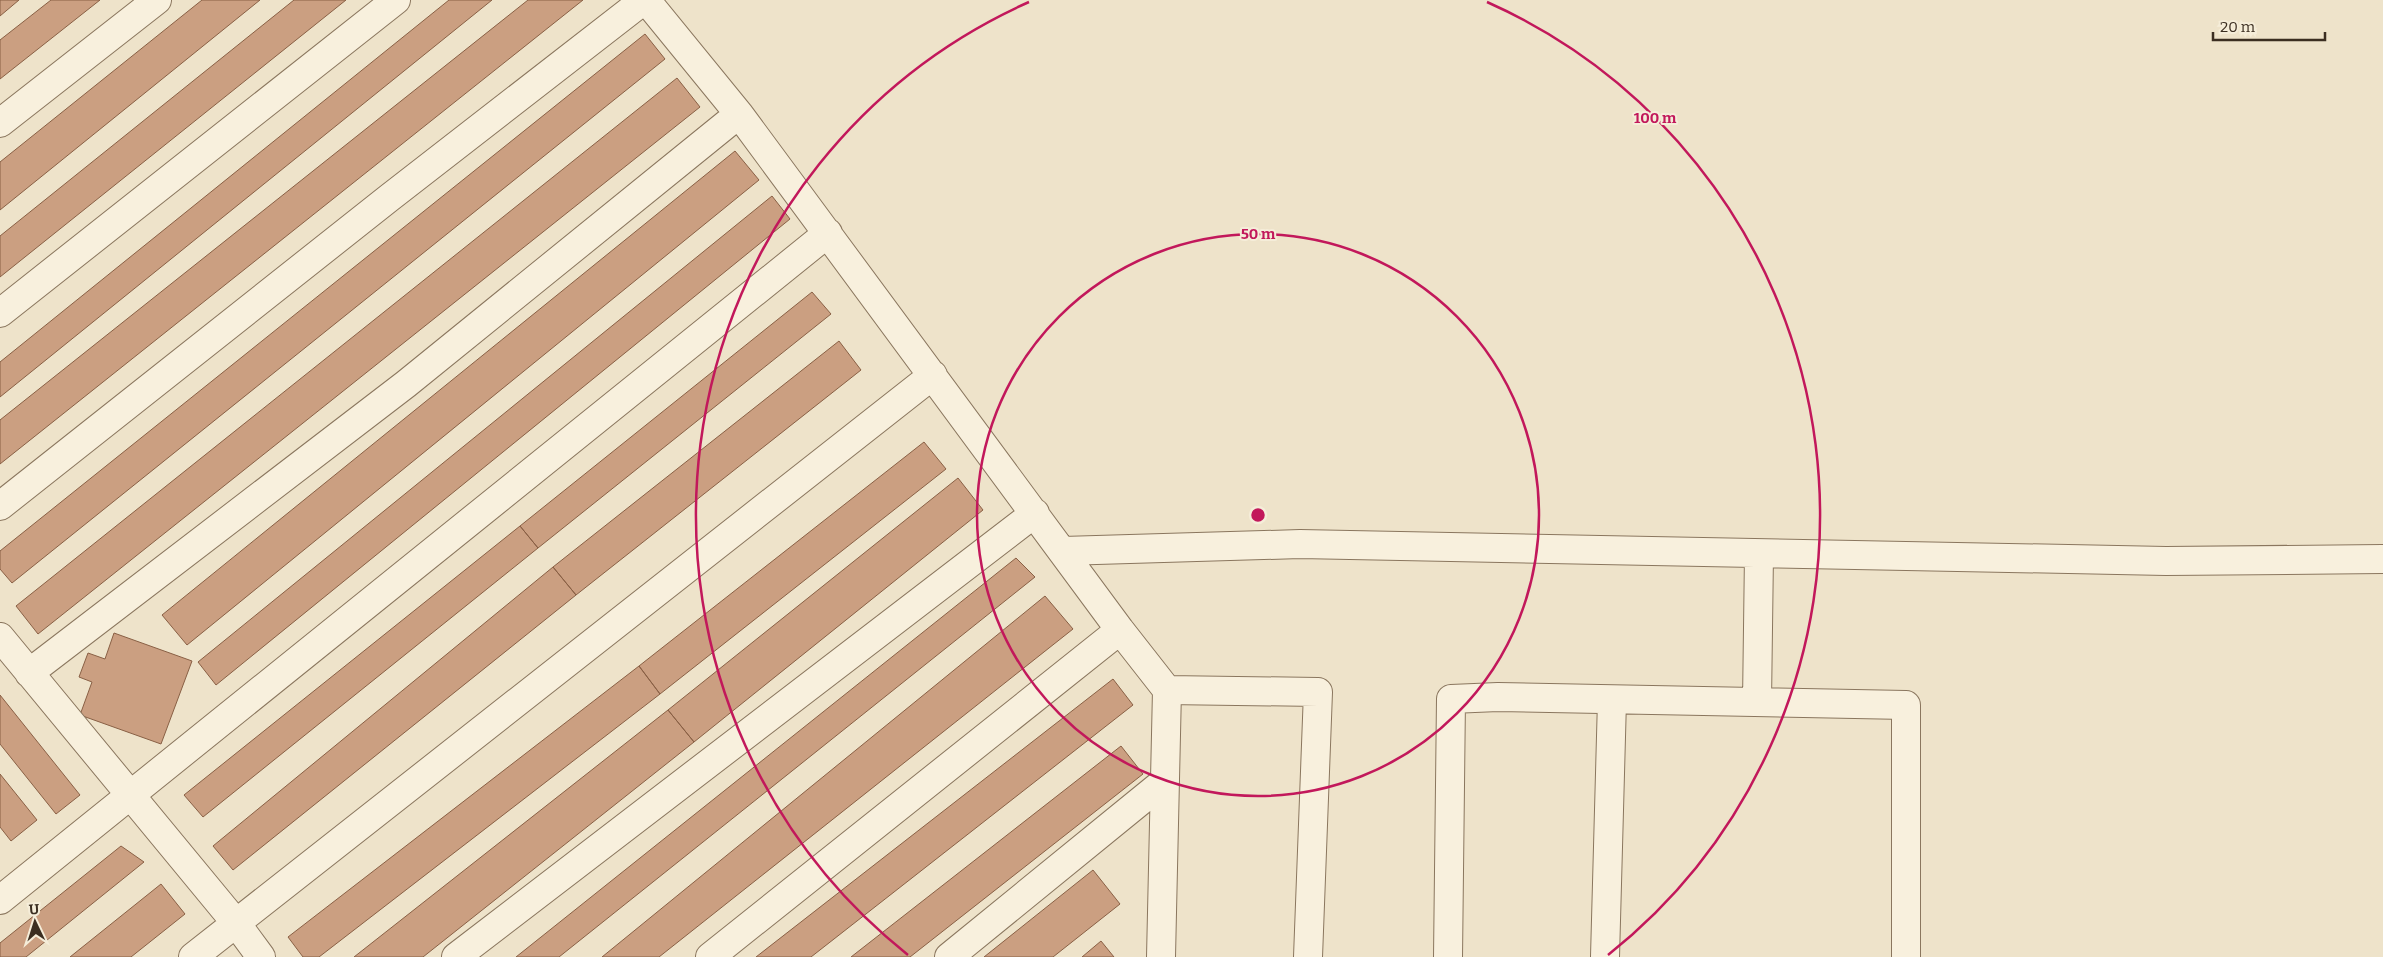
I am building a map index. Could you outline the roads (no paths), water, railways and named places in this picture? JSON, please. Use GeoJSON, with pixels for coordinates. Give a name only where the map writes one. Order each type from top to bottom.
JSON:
{"type":"FeatureCollection","features":[{"type":"Feature","properties":{"kind":"street"},"geometry":{"type":"LineString","coordinates":[[0,123],[157,0]]}},
{"type":"Feature","properties":{"kind":"street"},"geometry":{"type":"LineString","coordinates":[[0,313],[396,0]]}},
{"type":"Feature","properties":{"kind":"street"},"geometry":{"type":"LineString","coordinates":[[0,506],[389,198],[645,0],[739,114],[1120,630],[1167,690],[1160,957]]}},
{"type":"Feature","properties":{"kind":"street"},"geometry":{"type":"LineString","coordinates":[[29,673],[406,384],[739,114]]}},
{"type":"Feature","properties":{"kind":"street"},"geometry":{"type":"LineString","coordinates":[[2,895],[131,796],[828,233]]}},
{"type":"Feature","properties":{"kind":"street"},"geometry":{"type":"LineString","coordinates":[[193,957],[933,375]]}},
{"type":"Feature","properties":{"kind":"street"},"geometry":{"type":"LineString","coordinates":[[456,957],[1035,513]]}},
{"type":"Feature","properties":{"kind":"street"},"geometry":{"type":"LineString","coordinates":[[1063,551],[1300,544],[2166,561],[2383,560]]}},
{"type":"Feature","properties":{"kind":"street"},"geometry":{"type":"LineString","coordinates":[[1757,702],[1759,554]]}},
{"type":"Feature","properties":{"kind":"street"},"geometry":{"type":"LineString","coordinates":[[710,957],[1120,630]]}},
{"type":"Feature","properties":{"kind":"street"},"geometry":{"type":"LineString","coordinates":[[0,637],[236,923],[261,957]]}},
{"type":"Feature","properties":{"kind":"street"},"geometry":{"type":"LineString","coordinates":[[1167,690],[1318,692],[1308,957]]}},
{"type":"Feature","properties":{"kind":"street"},"geometry":{"type":"LineString","coordinates":[[1448,957],[1451,699],[1498,697],[1906,705],[1906,957]]}},
{"type":"Feature","properties":{"kind":"street"},"geometry":{"type":"LineString","coordinates":[[1605,957],[1612,700]]}},
{"type":"Feature","properties":{"kind":"street"},"geometry":{"type":"LineString","coordinates":[[949,957],[1165,781]]}}]}
